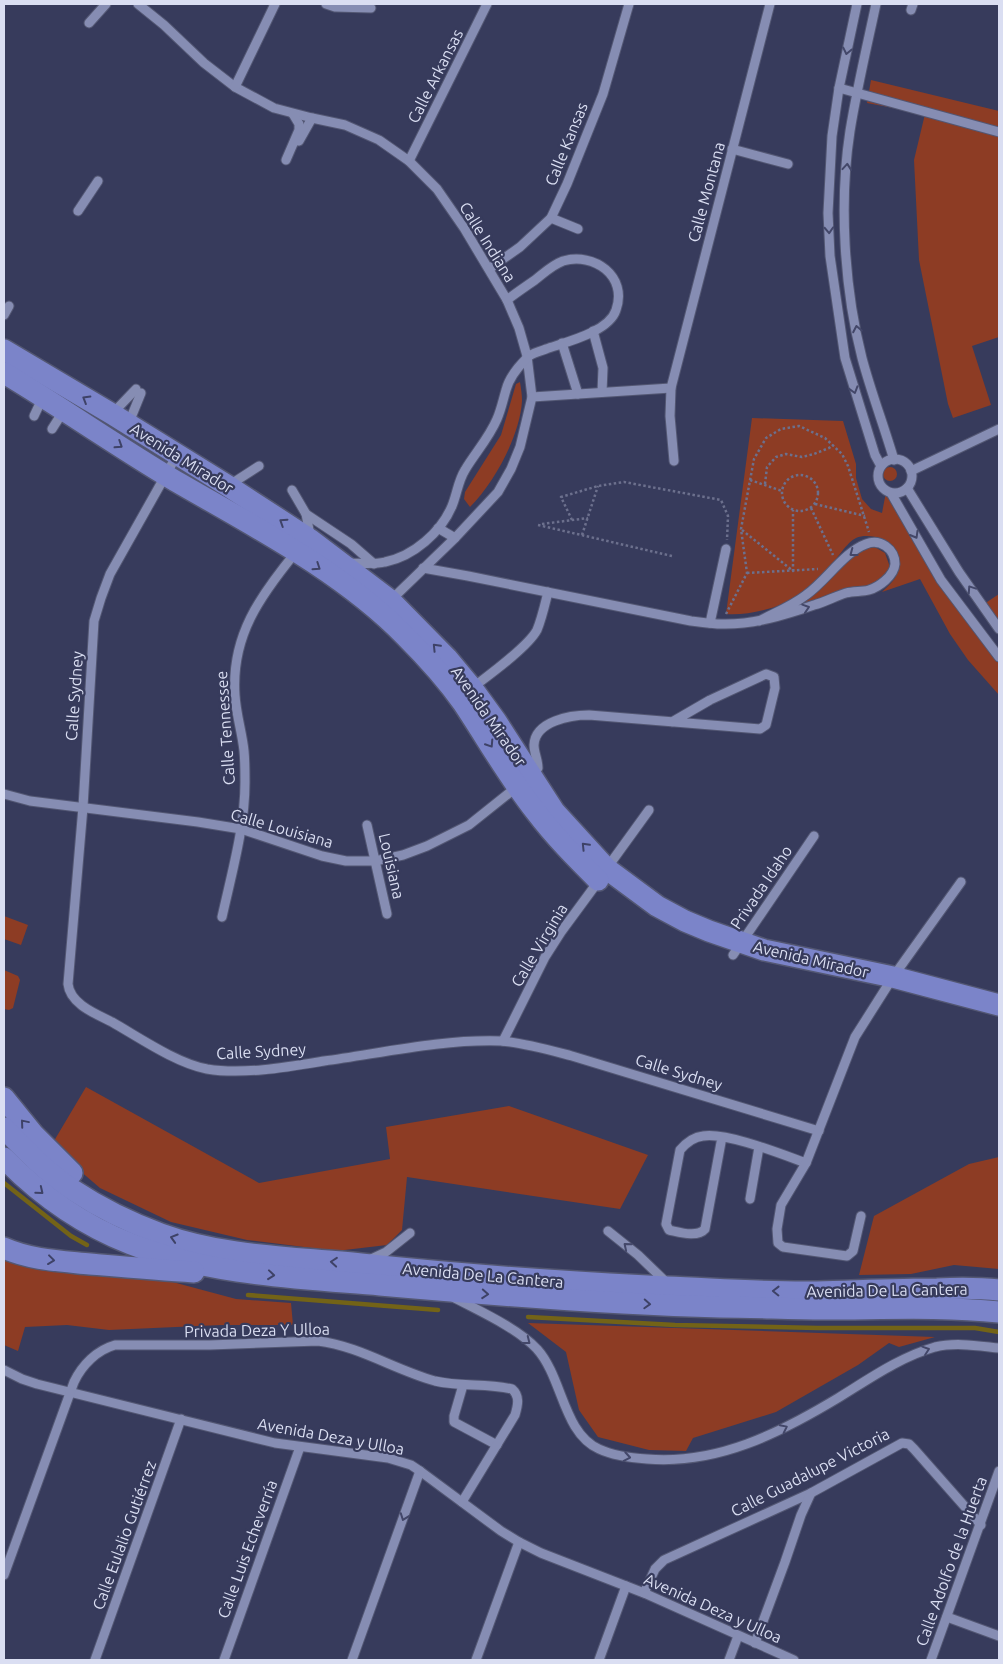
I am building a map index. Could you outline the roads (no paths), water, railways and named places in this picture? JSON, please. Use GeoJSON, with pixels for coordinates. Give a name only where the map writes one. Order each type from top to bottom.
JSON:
{"type":"FeatureCollection","features":[{"type":"Feature","properties":{"kind":"main road","name":"Avenida Mirador"},"geometry":{"type":"LineString","coordinates":[[4,350],[228,486],[303,546],[350,589],[385,606],[404,635],[445,680],[524,782]]}},
{"type":"Feature","properties":{"kind":"main road","name":"Avenida Mirador"},"geometry":{"type":"LineString","coordinates":[[4,373],[167,475],[303,546],[340,562],[385,606],[447,658],[472,688],[496,721],[535,811],[554,835],[603,875],[620,897],[656,920],[682,934],[737,949],[773,966],[889,984],[999,1005]]}},
{"type":"Feature","properties":{"kind":"main road","name":"Avenida Mirador"},"geometry":{"type":"LineString","coordinates":[[889,984],[999,1020]]}},
{"type":"Feature","properties":{"kind":"main road"},"geometry":{"type":"LineString","coordinates":[[4,1098],[34,1135],[79,1182],[89,1200]]}},
{"type":"Feature","properties":{"kind":"main road","name":"Avenida De La Cantera"},"geometry":{"type":"LineString","coordinates":[[4,1128],[29,1154],[56,1177],[89,1200],[142,1226],[183,1241],[221,1249],[454,1274],[712,1290],[816,1292],[954,1288],[999,1290]]}},
{"type":"Feature","properties":{"kind":"main road","name":"Avenida De La Cantera"},"geometry":{"type":"LineString","coordinates":[[4,1158],[23,1177],[48,1197],[78,1218],[105,1233],[168,1256],[196,1264],[234,1271],[439,1290],[596,1301],[821,1309],[940,1308],[999,1312]]}},
{"type":"Feature","properties":{"kind":"main road"},"geometry":{"type":"LineString","coordinates":[[4,1248],[30,1257],[66,1262],[159,1270],[234,1271]]}},
{"type":"Feature","properties":{"kind":"street"},"geometry":{"type":"LineString","coordinates":[[98,4],[89,23],[106,4]]}},
{"type":"Feature","properties":{"kind":"street","name":"Calle Indiana"},"geometry":{"type":"LineString","coordinates":[[138,4],[164,25],[204,64],[235,87],[274,108],[344,125],[379,140],[408,161],[437,189],[464,228],[507,300],[519,328],[528,356],[532,397],[520,446],[511,469],[498,492],[456,538],[385,606]]}},
{"type":"Feature","properties":{"kind":"street"},"geometry":{"type":"LineString","coordinates":[[235,87],[274,4]]}},
{"type":"Feature","properties":{"kind":"street"},"geometry":{"type":"LineString","coordinates":[[326,4],[335,7],[371,8]]}},
{"type":"Feature","properties":{"kind":"street","name":"Calle Arkansas"},"geometry":{"type":"LineString","coordinates":[[408,161],[487,4]]}},
{"type":"Feature","properties":{"kind":"street","name":"Calle Kansas"},"geometry":{"type":"LineString","coordinates":[[489,269],[520,247],[551,218],[568,184],[603,94],[629,4]]}},
{"type":"Feature","properties":{"kind":"street","name":"Calle Montana"},"geometry":{"type":"LineString","coordinates":[[674,461],[670,416],[671,388],[770,4]]}},
{"type":"Feature","properties":{"kind":"street"},"geometry":{"type":"LineString","coordinates":[[857,4],[839,88],[832,136],[828,213],[830,256],[844,358],[875,455],[882,466]]}},
{"type":"Feature","properties":{"kind":"street"},"geometry":{"type":"LineString","coordinates":[[876,4],[850,132],[845,213],[847,262],[852,304],[862,357],[894,460]]}},
{"type":"Feature","properties":{"kind":"street"},"geometry":{"type":"LineString","coordinates":[[839,88],[999,132]]}},
{"type":"Feature","properties":{"kind":"street"},"geometry":{"type":"LineString","coordinates":[[293,114],[299,124],[299,130],[286,160],[304,134],[312,118]]}},
{"type":"Feature","properties":{"kind":"street"},"geometry":{"type":"LineString","coordinates":[[732,149],[788,164]]}},
{"type":"Feature","properties":{"kind":"street"},"geometry":{"type":"LineString","coordinates":[[78,211],[98,181]]}},
{"type":"Feature","properties":{"kind":"street"},"geometry":{"type":"LineString","coordinates":[[828,213],[845,213]]}},
{"type":"Feature","properties":{"kind":"street"},"geometry":{"type":"LineString","coordinates":[[551,218],[578,229]]}},
{"type":"Feature","properties":{"kind":"street"},"geometry":{"type":"LineString","coordinates":[[340,562],[374,564],[386,562],[411,552],[426,541],[447,516],[464,471],[494,426],[513,374],[528,356],[593,331],[612,318],[619,297],[617,286],[611,274],[603,266],[589,261],[573,259],[552,266],[507,300]]}},
{"type":"Feature","properties":{"kind":"street"},"geometry":{"type":"LineString","coordinates":[[4,315],[9,306]]}},
{"type":"Feature","properties":{"kind":"street"},"geometry":{"type":"LineString","coordinates":[[593,331],[603,368],[602,392]]}},
{"type":"Feature","properties":{"kind":"street"},"geometry":{"type":"LineString","coordinates":[[562,344],[578,394]]}},
{"type":"Feature","properties":{"kind":"street"},"geometry":{"type":"LineString","coordinates":[[532,397],[671,388]]}},
{"type":"Feature","properties":{"kind":"street"},"geometry":{"type":"LineString","coordinates":[[120,420],[138,391],[120,420]]}},
{"type":"Feature","properties":{"kind":"street"},"geometry":{"type":"LineString","coordinates":[[34,416],[43,396]]}},
{"type":"Feature","properties":{"kind":"street"},"geometry":{"type":"LineString","coordinates":[[52,429],[59,418],[67,412]]}},
{"type":"Feature","properties":{"kind":"street"},"geometry":{"type":"LineString","coordinates":[[911,471],[999,429]]}},
{"type":"Feature","properties":{"kind":"street","name":"Calle Sydney"},"geometry":{"type":"LineString","coordinates":[[178,455],[110,574],[94,621],[83,807],[68,984],[72,997],[94,1013],[174,1056],[207,1069],[228,1071],[298,1065],[440,1044],[473,1041],[503,1042],[546,1049],[572,1056],[819,1131]]}},
{"type":"Feature","properties":{"kind":"street"},"geometry":{"type":"LineString","coordinates":[[894,460],[903,462],[911,471],[911,481],[907,488],[901,492],[891,493],[884,490],[878,481],[879,471],[882,466],[894,460]]}},
{"type":"Feature","properties":{"kind":"street"},"geometry":{"type":"LineString","coordinates":[[228,486],[259,466]]}},
{"type":"Feature","properties":{"kind":"street"},"geometry":{"type":"LineString","coordinates":[[907,488],[959,572],[999,629]]}},
{"type":"Feature","properties":{"kind":"street"},"geometry":{"type":"LineString","coordinates":[[292,490],[306,514],[351,544],[374,564]]}},
{"type":"Feature","properties":{"kind":"street"},"geometry":{"type":"LineString","coordinates":[[891,493],[941,580],[999,657]]}},
{"type":"Feature","properties":{"kind":"street"},"geometry":{"type":"LineString","coordinates":[[303,546],[306,514]]}},
{"type":"Feature","properties":{"kind":"street"},"geometry":{"type":"LineString","coordinates":[[438,528],[456,538]]}},
{"type":"Feature","properties":{"kind":"street"},"geometry":{"type":"LineString","coordinates":[[423,568],[691,620],[721,624],[759,621],[794,612],[846,593],[870,590],[882,583],[893,571],[895,563],[892,554],[885,544],[871,542],[862,546],[805,596],[759,621]]}},
{"type":"Feature","properties":{"kind":"street","name":"Calle Tennessee"},"geometry":{"type":"LineString","coordinates":[[222,916],[241,830],[245,783],[244,751],[235,695],[235,661],[250,615],[272,581],[303,546]]}},
{"type":"Feature","properties":{"kind":"street"},"geometry":{"type":"LineString","coordinates":[[710,623],[726,548]]}},
{"type":"Feature","properties":{"kind":"street"},"geometry":{"type":"LineString","coordinates":[[472,688],[530,639],[537,630],[548,592]]}},
{"type":"Feature","properties":{"kind":"street"},"geometry":{"type":"LineString","coordinates":[[524,782],[538,768],[534,746],[535,739],[539,733],[555,721],[572,716],[589,715],[672,722],[760,729],[766,725],[775,688],[774,677],[766,674],[710,700],[672,722]]}},
{"type":"Feature","properties":{"kind":"street","name":"Calle Louisiana"},"geometry":{"type":"LineString","coordinates":[[4,794],[30,802],[189,820],[241,830],[322,856],[346,861],[375,861],[427,846],[469,825],[524,782]]}},
{"type":"Feature","properties":{"kind":"street","name":"Calle Virginia"},"geometry":{"type":"LineString","coordinates":[[503,1042],[546,957],[561,932],[649,810]]}},
{"type":"Feature","properties":{"kind":"street","name":"Louisiana"},"geometry":{"type":"LineString","coordinates":[[367,825],[387,914]]}},
{"type":"Feature","properties":{"kind":"street","name":"Privada Idaho"},"geometry":{"type":"LineString","coordinates":[[737,949],[814,836]]}},
{"type":"Feature","properties":{"kind":"street"},"geometry":{"type":"LineString","coordinates":[[862,1216],[853,1251],[847,1256],[783,1247],[779,1244],[777,1229],[781,1204],[806,1162],[855,1037],[889,984],[961,882]]}},
{"type":"Feature","properties":{"kind":"street"},"geometry":{"type":"LineString","coordinates":[[722,1137],[705,1229],[699,1234],[668,1230],[666,1224],[680,1150],[685,1144],[702,1136],[710,1135],[722,1137],[759,1147],[806,1162]]}},
{"type":"Feature","properties":{"kind":"street"},"geometry":{"type":"LineString","coordinates":[[750,1199],[759,1147]]}},
{"type":"Feature","properties":{"kind":"street"},"geometry":{"type":"LineString","coordinates":[[608,1231],[671,1287]]}},
{"type":"Feature","properties":{"kind":"street"},"geometry":{"type":"LineString","coordinates":[[358,1264],[377,1258],[410,1233]]}},
{"type":"Feature","properties":{"kind":"street"},"geometry":{"type":"LineString","coordinates":[[439,1290],[508,1327],[536,1348],[552,1370],[575,1426],[590,1444],[609,1453],[640,1459],[682,1460],[708,1456],[738,1448],[793,1423],[906,1358],[937,1347],[962,1345],[999,1348]]}},
{"type":"Feature","properties":{"kind":"street","name":"Privada Deza Y Ulloa"},"geometry":{"type":"LineString","coordinates":[[4,1575],[78,1374],[90,1360],[110,1347],[123,1344],[172,1346],[318,1341],[332,1343],[354,1349],[426,1378],[463,1385],[512,1389],[517,1395],[517,1408],[498,1445]]}},
{"type":"Feature","properties":{"kind":"street","name":"Avenida Deza y Ulloa"},"geometry":{"type":"LineString","coordinates":[[4,1370],[22,1379],[266,1441],[388,1458],[411,1465],[519,1542],[540,1553],[644,1593],[794,1660]]}},
{"type":"Feature","properties":{"kind":"street"},"geometry":{"type":"LineString","coordinates":[[462,1502],[498,1445],[454,1422],[463,1385]]}},
{"type":"Feature","properties":{"kind":"street","name":"Calle Eulalio Gutiérrez"},"geometry":{"type":"LineString","coordinates":[[95,1660],[181,1419]]}},
{"type":"Feature","properties":{"kind":"street","name":"Calle Guadalupe Victoria"},"geometry":{"type":"LineString","coordinates":[[644,1593],[654,1569],[664,1560],[810,1493],[899,1444],[906,1443],[914,1448],[980,1524]]}},
{"type":"Feature","properties":{"kind":"street","name":"Calle Luis Echeverría"},"geometry":{"type":"LineString","coordinates":[[224,1660],[300,1447]]}},
{"type":"Feature","properties":{"kind":"street"},"geometry":{"type":"LineString","coordinates":[[352,1660],[420,1471]]}},
{"type":"Feature","properties":{"kind":"street","name":"Calle Adolfo de la Huerta"},"geometry":{"type":"LineString","coordinates":[[931,1660],[999,1471]]}},
{"type":"Feature","properties":{"kind":"street"},"geometry":{"type":"LineString","coordinates":[[755,1643],[810,1493]]}},
{"type":"Feature","properties":{"kind":"street"},"geometry":{"type":"LineString","coordinates":[[476,1660],[519,1542]]}},
{"type":"Feature","properties":{"kind":"street"},"geometry":{"type":"LineString","coordinates":[[599,1660],[626,1586]]}},
{"type":"Feature","properties":{"kind":"street"},"geometry":{"type":"LineString","coordinates":[[947,1617],[999,1636]]}},
{"type":"Feature","properties":{"kind":"street"},"geometry":{"type":"LineString","coordinates":[[729,1660],[738,1636]]}},
{"type":"Feature","properties":{"kind":"waterway"},"geometry":{"type":"LineString","coordinates":[[4,1183],[71,1236],[87,1245]]}},
{"type":"Feature","properties":{"kind":"waterway"},"geometry":{"type":"LineString","coordinates":[[248,1295],[438,1310]]}},
{"type":"Feature","properties":{"kind":"waterway"},"geometry":{"type":"LineString","coordinates":[[528,1317],[675,1325],[818,1328],[975,1328],[999,1332]]}}]}
